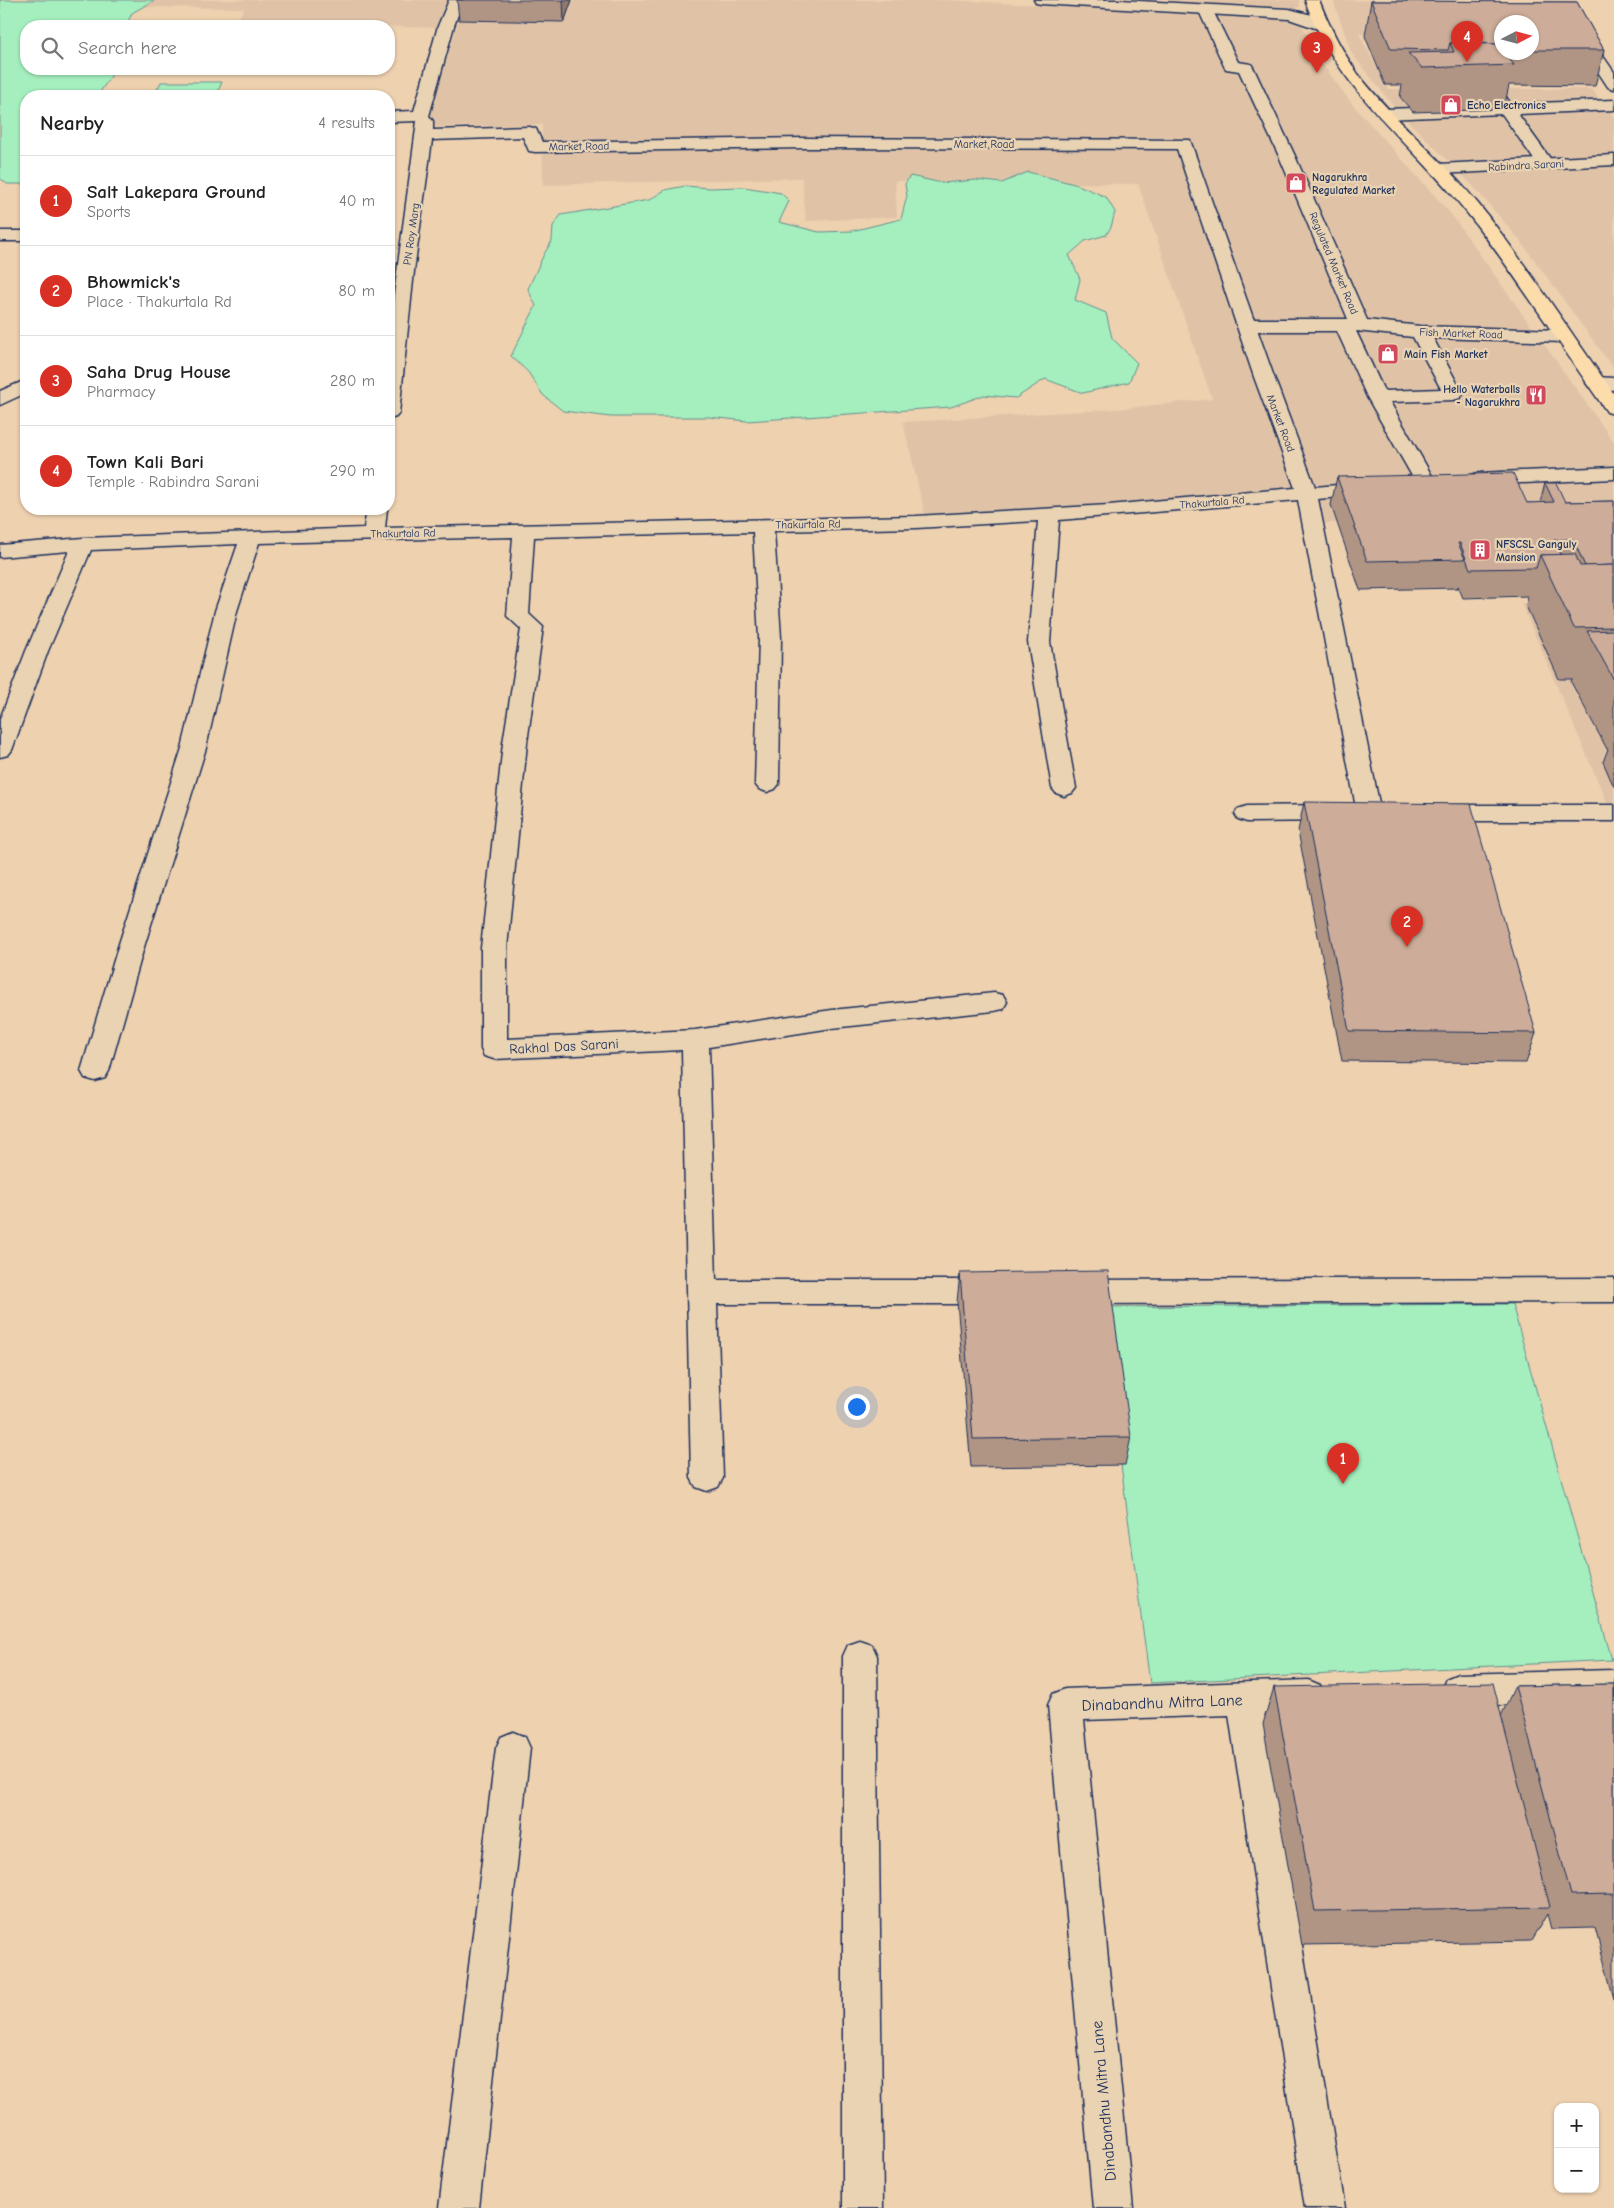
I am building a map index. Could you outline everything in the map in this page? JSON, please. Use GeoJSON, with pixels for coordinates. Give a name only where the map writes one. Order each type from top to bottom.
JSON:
{"type":"FeatureCollection","features":[{"type":"Feature","properties":{"kind":"highway"},"geometry":{"type":"LineString","coordinates":[[1313,2],[1321,25],[1352,76],[1439,169],[1478,215],[1563,336],[1605,384],[1614,408]]}},
{"type":"Feature","properties":{"kind":"street"},"geometry":{"type":"LineString","coordinates":[[395,117],[421,116],[446,26],[456,0]]}},
{"type":"Feature","properties":{"kind":"street"},"geometry":{"type":"LineString","coordinates":[[1040,0],[1197,5],[1289,14],[1307,18],[1321,25]]}},
{"type":"Feature","properties":{"kind":"street"},"geometry":{"type":"LineString","coordinates":[[1289,14],[1298,12],[1313,2]]}},
{"type":"Feature","properties":{"kind":"street","name":"Regulated Market Road"},"geometry":{"type":"LineString","coordinates":[[1197,5],[1232,66],[1245,67],[1287,156],[1352,325],[1377,397],[1425,483]]}},
{"type":"Feature","properties":{"kind":"street"},"geometry":{"type":"LineString","coordinates":[[1607,42],[1587,43],[1614,84]]}},
{"type":"Feature","properties":{"kind":"street"},"geometry":{"type":"LineString","coordinates":[[1486,82],[1546,164]]}},
{"type":"Feature","properties":{"kind":"street"},"geometry":{"type":"LineString","coordinates":[[1386,114],[1614,105]]}},
{"type":"Feature","properties":{"kind":"street","name":"PN Roy Marg"},"geometry":{"type":"LineString","coordinates":[[395,360],[424,135],[425,121],[421,116]]}},
{"type":"Feature","properties":{"kind":"street","name":"Market Road"},"geometry":{"type":"LineString","coordinates":[[424,135],[530,132],[535,147],[805,143],[1184,144],[1246,325],[1307,493],[1379,813],[1247,814]]}},
{"type":"Feature","properties":{"kind":"street","name":"Rabindra Sarani"},"geometry":{"type":"LineString","coordinates":[[1439,169],[1614,160]]}},
{"type":"Feature","properties":{"kind":"street"},"geometry":{"type":"LineString","coordinates":[[0,236],[20,236]]}},
{"type":"Feature","properties":{"kind":"street","name":"Fish Market Road"},"geometry":{"type":"LineString","coordinates":[[1246,325],[1352,325],[1420,332],[1563,336]]}},
{"type":"Feature","properties":{"kind":"street"},"geometry":{"type":"LineString","coordinates":[[1377,397],[1453,394],[1420,332]]}},
{"type":"Feature","properties":{"kind":"street"},"geometry":{"type":"LineString","coordinates":[[0,399],[20,389]]}},
{"type":"Feature","properties":{"kind":"street","name":"Thakurtala Rd"},"geometry":{"type":"LineString","coordinates":[[0,551],[83,544],[251,537],[916,522],[1049,515],[1425,483],[1614,473]]}},
{"type":"Feature","properties":{"kind":"street"},"geometry":{"type":"LineString","coordinates":[[374,534],[376,515]]}},
{"type":"Feature","properties":{"kind":"street"},"geometry":{"type":"LineString","coordinates":[[1049,515],[1039,642],[1064,788]]}},
{"type":"Feature","properties":{"kind":"street"},"geometry":{"type":"LineString","coordinates":[[763,525],[770,638],[768,784]]}},
{"type":"Feature","properties":{"kind":"street","name":"Rakhal Das Sarani"},"geometry":{"type":"LineString","coordinates":[[524,530],[518,616],[532,627],[515,743],[494,948],[494,1049],[695,1040]]}},
{"type":"Feature","properties":{"kind":"street"},"geometry":{"type":"LineString","coordinates":[[95,1071],[131,947],[194,748],[226,611],[251,537]]}},
{"type":"Feature","properties":{"kind":"street"},"geometry":{"type":"LineString","coordinates":[[0,750],[37,651],[83,544]]}},
{"type":"Feature","properties":{"kind":"street"},"geometry":{"type":"LineString","coordinates":[[1434,820],[1614,813]]}},
{"type":"Feature","properties":{"kind":"street"},"geometry":{"type":"LineString","coordinates":[[707,1478],[695,1040],[832,1020],[994,1002]]}},
{"type":"Feature","properties":{"kind":"street"},"geometry":{"type":"LineString","coordinates":[[1049,1292],[1614,1290]]}},
{"type":"Feature","properties":{"kind":"street"},"geometry":{"type":"LineString","coordinates":[[702,1292],[1019,1292]]}},
{"type":"Feature","properties":{"kind":"street"},"geometry":{"type":"LineString","coordinates":[[860,1656],[863,2208]]}},
{"type":"Feature","properties":{"kind":"street"},"geometry":{"type":"LineString","coordinates":[[1427,1691],[1614,1686]]}},
{"type":"Feature","properties":{"kind":"street","name":"Dinabandhu Mitra Lane"},"geometry":{"type":"LineString","coordinates":[[1112,2208],[1065,1705],[1339,1694]]}},
{"type":"Feature","properties":{"kind":"street"},"geometry":{"type":"LineString","coordinates":[[1244,1699],[1325,2208]]}},
{"type":"Feature","properties":{"kind":"street"},"geometry":{"type":"LineString","coordinates":[[459,2208],[513,1748]]}},
{"type":"Feature","properties":{"kind":"shaded area"},"geometry":{"type":"Polygon","coordinates":[[[128,0],[448,0],[437,28],[395,27],[395,20],[238,20],[244,8],[126,7],[128,0]]]}},
{"type":"Feature","properties":{"kind":"shaded area"},"geometry":{"type":"Polygon","coordinates":[[[465,0],[948,0],[1300,20],[1316,56],[1353,105],[1451,214],[1614,442],[1614,469],[1314,486],[1092,506],[925,515],[903,422],[1117,409],[1212,399],[1138,184],[895,181],[897,217],[806,221],[802,178],[543,185],[542,125],[432,127],[429,116],[465,0]]]}},
{"type":"Feature","properties":{"kind":"shaded area"},"geometry":{"type":"Polygon","coordinates":[[[1108,0],[1299,0],[1300,7],[1288,10],[1108,0]]]}},
{"type":"Feature","properties":{"kind":"shaded area"},"geometry":{"type":"Polygon","coordinates":[[[1333,0],[1500,2],[1503,15],[1494,15],[1494,35],[1359,34],[1388,89],[1591,89],[1614,116],[1614,369],[1521,242],[1474,187],[1395,108],[1352,54],[1333,0]]]}},
{"type":"Feature","properties":{"kind":"shaded area"},"geometry":{"type":"Polygon","coordinates":[[[1614,480],[1614,807],[1609,807],[1521,603],[1564,603],[1532,510],[1320,524],[1318,498],[1452,485],[1614,480]]]}},
{"type":"Feature","properties":{"kind":"green space"},"geometry":{"type":"Polygon","coordinates":[[[0,0],[155,0],[132,13],[129,20],[20,20],[20,75],[112,75],[101,90],[20,90],[20,184],[7,184],[0,178],[0,0]]]}},
{"type":"Feature","properties":{"kind":"green space"},"geometry":{"type":"Polygon","coordinates":[[[161,82],[222,82],[219,90],[157,90],[161,82]]]}},
{"type":"Feature","properties":{"kind":"green space"},"geometry":{"type":"Polygon","coordinates":[[[1028,172],[1078,185],[1106,197],[1115,212],[1111,227],[1106,235],[1085,241],[1069,255],[1080,279],[1075,300],[1106,313],[1112,338],[1137,363],[1129,382],[1083,393],[1045,379],[1016,398],[984,395],[951,407],[747,421],[709,417],[611,417],[563,411],[543,395],[528,372],[511,356],[536,306],[528,289],[552,241],[553,226],[561,215],[649,200],[665,190],[685,186],[710,188],[743,187],[781,193],[789,201],[779,222],[819,232],[852,231],[901,219],[907,196],[905,184],[910,176],[942,183],[976,180],[1002,183],[1028,172]]]}},
{"type":"Feature","properties":{"kind":"green space"},"geometry":{"type":"Polygon","coordinates":[[[1512,1304],[1612,1660],[1150,1683],[1100,1307],[1512,1304]]]}},
{"type":"Feature","properties":{"kind":"building"},"geometry":{"type":"Polygon","coordinates":[[[1371,1],[1577,2],[1604,50],[1539,50],[1539,15],[1494,15],[1494,44],[1450,43],[1448,50],[1391,49],[1371,1]]]}},
{"type":"Feature","properties":{"kind":"building"},"geometry":{"type":"Polygon","coordinates":[[[1450,43],[1494,44],[1494,60],[1510,60],[1514,65],[1422,68],[1408,53],[1454,52],[1450,43]]]}},
{"type":"Feature","properties":{"kind":"building"},"geometry":{"type":"Polygon","coordinates":[[[1513,473],[1527,503],[1554,502],[1545,483],[1556,483],[1565,502],[1614,501],[1614,565],[1585,566],[1573,539],[1554,540],[1561,555],[1540,555],[1536,568],[1470,569],[1460,543],[1458,543],[1465,559],[1367,561],[1337,477],[1513,473]]]}},
{"type":"Feature","properties":{"kind":"building"},"geometry":{"type":"Polygon","coordinates":[[[1575,554],[1580,566],[1614,565],[1614,627],[1574,628],[1540,555],[1575,554]]]}},
{"type":"Feature","properties":{"kind":"building"},"geometry":{"type":"Polygon","coordinates":[[[1614,630],[1614,680],[1587,631],[1614,630]]]}},
{"type":"Feature","properties":{"kind":"building"},"geometry":{"type":"Polygon","coordinates":[[[1304,802],[1471,804],[1536,1033],[1349,1031],[1304,802]]]}},
{"type":"Feature","properties":{"kind":"building"},"geometry":{"type":"Polygon","coordinates":[[[1108,1271],[1131,1437],[973,1439],[960,1273],[1108,1271]]]}},
{"type":"Feature","properties":{"kind":"building"},"geometry":{"type":"Polygon","coordinates":[[[1493,1683],[1550,1907],[1315,1911],[1274,1687],[1493,1683]]]}},
{"type":"Feature","properties":{"kind":"building"},"geometry":{"type":"Polygon","coordinates":[[[1614,1684],[1614,1894],[1571,1895],[1515,1686],[1614,1684]]]}},
{"type":"Feature","properties":{"kind":"place","name":"Town Kali Bari"},"geometry":{"type":"Point","coordinates":[1467,62]}},
{"type":"Feature","properties":{"kind":"place","name":"Saha Drug House"},"geometry":{"type":"Point","coordinates":[1317,73]}},
{"type":"Feature","properties":{"kind":"place","name":"Echo Electronics"},"geometry":{"type":"Point","coordinates":[1451,105]}},
{"type":"Feature","properties":{"kind":"place","name":"Nagarukhra Regulated Market"},"geometry":{"type":"Point","coordinates":[1296,183]}},
{"type":"Feature","properties":{"kind":"place","name":"Main Fish Market"},"geometry":{"type":"Point","coordinates":[1388,354]}},
{"type":"Feature","properties":{"kind":"place","name":"Hello Waterballs - Nagarukhra"},"geometry":{"type":"Point","coordinates":[1536,395]}},
{"type":"Feature","properties":{"kind":"place","name":"NFSCSL Ganguly Mansion"},"geometry":{"type":"Point","coordinates":[1480,550]}},
{"type":"Feature","properties":{"kind":"place","name":"Bhowmick's"},"geometry":{"type":"Point","coordinates":[1407,947]}},
{"type":"Feature","properties":{"kind":"place","name":"Salt Lakepara Ground"},"geometry":{"type":"Point","coordinates":[1343,1484]}}]}
